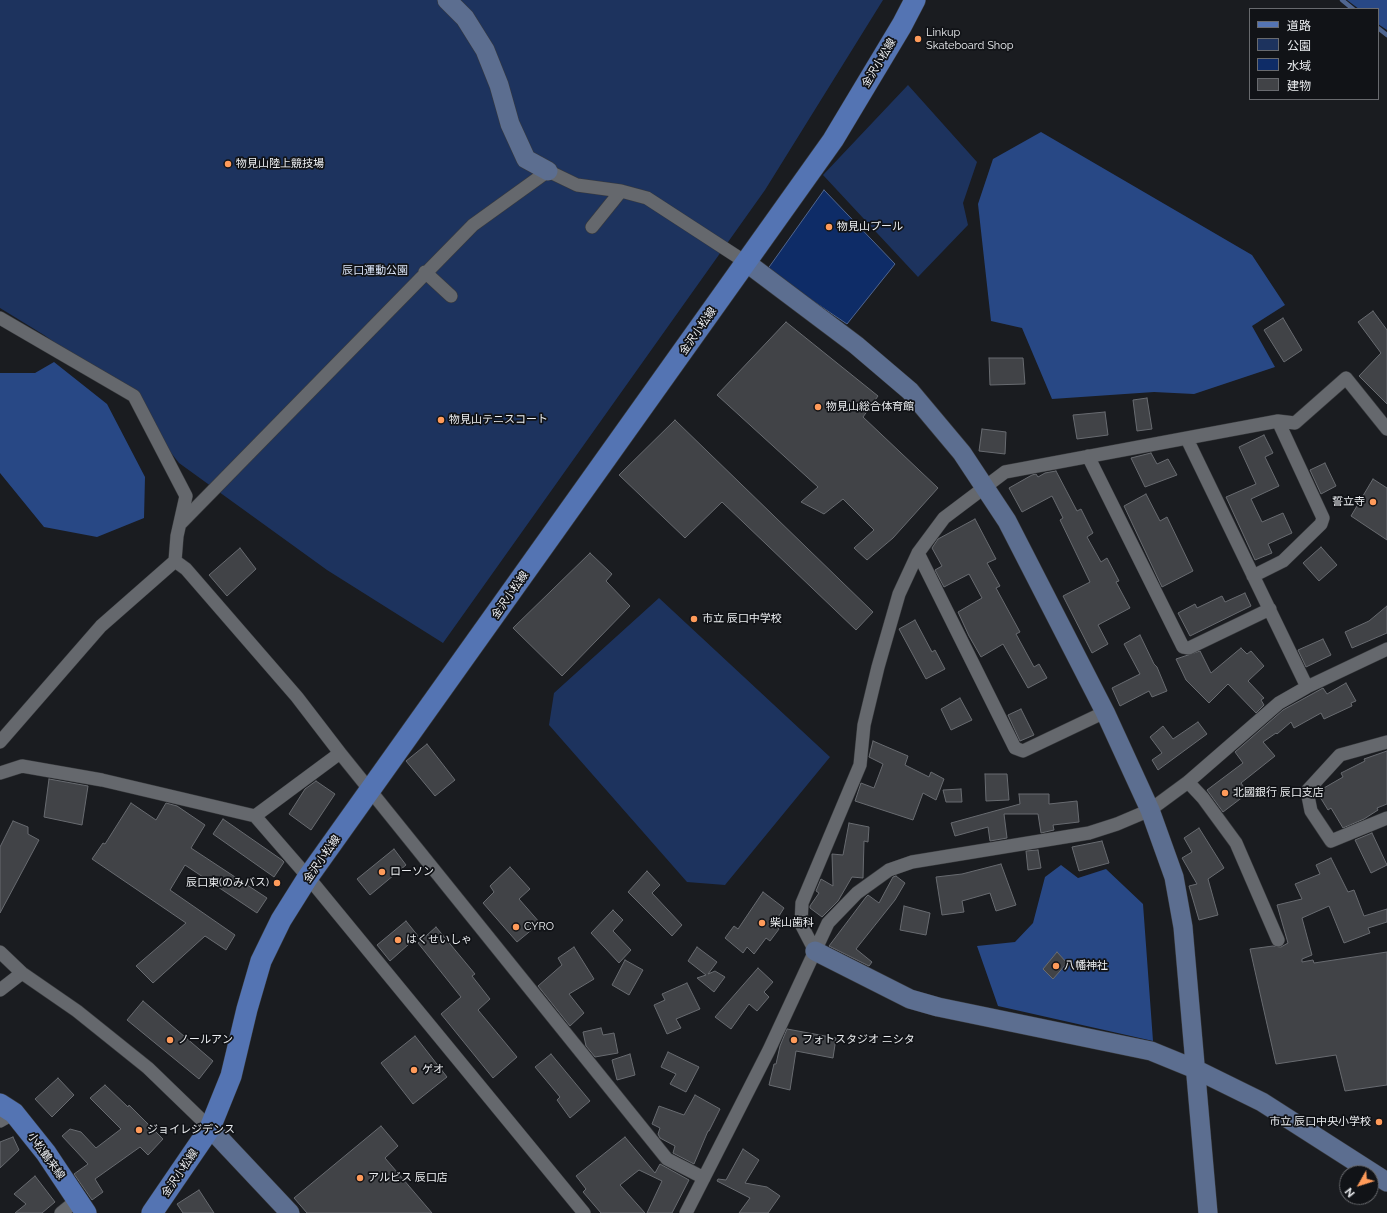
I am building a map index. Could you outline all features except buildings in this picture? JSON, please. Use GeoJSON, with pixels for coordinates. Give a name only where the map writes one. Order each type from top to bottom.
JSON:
{"type":"FeatureCollection","features":[{"type":"Feature","properties":{"kind":"main road","name":"金沢小松線"},"geometry":{"type":"LineString","coordinates":[[152,1213],[210,1128],[230,1076],[246,1009],[261,961],[281,920],[308,877],[833,140],[902,25],[915,0]]}},
{"type":"Feature","properties":{"kind":"main road","name":"小松鶴来線"},"geometry":{"type":"LineString","coordinates":[[5,1113],[46,1153],[81,1206]]}},
{"type":"Feature","properties":{"kind":"street"},"geometry":{"type":"LineString","coordinates":[[447,0],[465,18],[485,50],[499,85],[510,124],[526,159],[577,185],[621,191],[647,198],[746,263],[856,345],[910,391],[962,453],[985,486],[1007,522],[1105,712],[1150,810],[1174,876],[1183,926],[1208,1213]]}},
{"type":"Feature","properties":{"kind":"street"},"geometry":{"type":"LineString","coordinates":[[181,523],[425,272],[473,225],[548,171]]}},
{"type":"Feature","properties":{"kind":"street"},"geometry":{"type":"LineString","coordinates":[[592,227],[621,191]]}},
{"type":"Feature","properties":{"kind":"street"},"geometry":{"type":"LineString","coordinates":[[425,272],[451,296]]}},
{"type":"Feature","properties":{"kind":"street"},"geometry":{"type":"LineString","coordinates":[[0,318],[134,396],[186,496],[177,536],[175,561],[101,626],[0,742]]}},
{"type":"Feature","properties":{"kind":"street"},"geometry":{"type":"LineString","coordinates":[[1387,429],[1346,378],[1295,423],[1278,421],[1005,472],[944,518],[918,553],[899,594],[878,667],[864,725],[860,765],[802,903],[801,924],[815,951],[910,999],[938,1007],[1151,1051],[1196,1069],[1262,1102],[1387,1182]]}},
{"type":"Feature","properties":{"kind":"street"},"geometry":{"type":"LineString","coordinates":[[1252,576],[1283,561],[1320,524],[1323,518],[1278,421]]}},
{"type":"Feature","properties":{"kind":"street"},"geometry":{"type":"LineString","coordinates":[[1187,439],[1252,576],[1270,609],[1307,686]]}},
{"type":"Feature","properties":{"kind":"street"},"geometry":{"type":"LineString","coordinates":[[1088,456],[1183,647],[1189,648],[1270,609]]}},
{"type":"Feature","properties":{"kind":"street"},"geometry":{"type":"LineString","coordinates":[[918,553],[1015,748],[1023,751],[1105,712]]}},
{"type":"Feature","properties":{"kind":"street"},"geometry":{"type":"LineString","coordinates":[[175,561],[186,569],[297,697],[370,791],[668,1158],[704,1178]]}},
{"type":"Feature","properties":{"kind":"street"},"geometry":{"type":"LineString","coordinates":[[686,1213],[769,1050],[828,924],[857,893],[889,870],[912,862],[1089,833],[1117,824],[1150,810],[1188,782],[1279,703],[1307,686],[1387,649]]}},
{"type":"Feature","properties":{"kind":"street"},"geometry":{"type":"LineString","coordinates":[[1387,742],[1340,755],[1307,791],[1311,811],[1331,841],[1387,818]]}},
{"type":"Feature","properties":{"kind":"street"},"geometry":{"type":"LineString","coordinates":[[255,816],[340,753]]}},
{"type":"Feature","properties":{"kind":"street"},"geometry":{"type":"LineString","coordinates":[[0,773],[22,766],[102,780],[255,816],[308,877],[584,1213]]}},
{"type":"Feature","properties":{"kind":"street"},"geometry":{"type":"LineString","coordinates":[[1188,782],[1204,798],[1236,843],[1278,940]]}},
{"type":"Feature","properties":{"kind":"street"},"geometry":{"type":"LineString","coordinates":[[0,952],[22,973],[77,1011],[148,1068],[210,1128],[290,1213]]}},
{"type":"Feature","properties":{"kind":"street"},"geometry":{"type":"LineString","coordinates":[[0,990],[22,973]]}},
{"type":"Feature","properties":{"kind":"street"},"geometry":{"type":"LineString","coordinates":[[61,1213],[81,1206]]}},
{"type":"Feature","properties":{"kind":"green space","name":"辰口運動公園"},"geometry":{"type":"Polygon","coordinates":[[[0,0],[883,0],[765,190],[443,643],[327,570],[179,463],[122,391],[44,335],[0,308],[0,0]]]}},
{"type":"Feature","properties":{"kind":"green space"},"geometry":{"type":"Polygon","coordinates":[[[908,85],[977,162],[963,203],[968,225],[918,277],[823,175],[908,85]]]}},
{"type":"Feature","properties":{"kind":"green space"},"geometry":{"type":"Polygon","coordinates":[[[659,598],[830,757],[725,885],[687,882],[549,725],[554,693],[659,598]]]}},
{"type":"Feature","properties":{"kind":"shaded area"},"geometry":{"type":"Polygon","coordinates":[[[1347,0],[1387,0],[1387,30],[1379,25],[1379,8],[1358,8],[1347,0]]]}},
{"type":"Feature","properties":{"kind":"shaded area"},"geometry":{"type":"Polygon","coordinates":[[[1041,132],[1252,255],[1285,305],[1252,326],[1275,367],[1194,394],[1154,392],[1052,399],[1022,328],[991,321],[978,204],[993,159],[1041,132]]]}},
{"type":"Feature","properties":{"kind":"shaded area"},"geometry":{"type":"Polygon","coordinates":[[[54,362],[107,404],[145,477],[144,518],[97,537],[44,527],[0,473],[0,373],[35,373],[54,362]]]}},
{"type":"Feature","properties":{"kind":"shaded area"},"geometry":{"type":"Polygon","coordinates":[[[1061,865],[1078,878],[1106,869],[1143,904],[1153,1041],[998,1006],[977,946],[1015,942],[1033,923],[1045,877],[1061,865]]]}},
{"type":"Feature","properties":{"kind":"water","name":"物見山プール"},"geometry":{"type":"Polygon","coordinates":[[[824,190],[895,264],[847,324],[767,270],[824,190]]]}},
{"type":"Feature","properties":{"kind":"waterway"},"geometry":{"type":"LineString","coordinates":[[1342,0],[1352,8]]}},
{"type":"Feature","properties":{"kind":"waterway"},"geometry":{"type":"LineString","coordinates":[[1379,29],[1387,35]]}},
{"type":"Feature","properties":{"kind":"place","name":"Linkup Skateboard Shop"},"geometry":{"type":"Point","coordinates":[918,39]}},
{"type":"Feature","properties":{"kind":"place","name":"物見山陸上競技場"},"geometry":{"type":"Point","coordinates":[228,164]}},
{"type":"Feature","properties":{"kind":"place","name":"物見山プール"},"geometry":{"type":"Point","coordinates":[829,227]}},
{"type":"Feature","properties":{"kind":"place","name":"物見山総合体育館"},"geometry":{"type":"Point","coordinates":[818,407]}},
{"type":"Feature","properties":{"kind":"place","name":"物見山テニスコート"},"geometry":{"type":"Point","coordinates":[441,420]}},
{"type":"Feature","properties":{"kind":"place","name":"誓立寺"},"geometry":{"type":"Point","coordinates":[1373,502]}},
{"type":"Feature","properties":{"kind":"place","name":"市立 辰口中学校"},"geometry":{"type":"Point","coordinates":[694,619]}},
{"type":"Feature","properties":{"kind":"place","name":"北國銀行 辰口支店"},"geometry":{"type":"Point","coordinates":[1225,793]}},
{"type":"Feature","properties":{"kind":"place","name":"ローソン"},"geometry":{"type":"Point","coordinates":[382,872]}},
{"type":"Feature","properties":{"kind":"place","name":"辰口東(のみバス)"},"geometry":{"type":"Point","coordinates":[277,883]}},
{"type":"Feature","properties":{"kind":"place","name":"柴山歯科"},"geometry":{"type":"Point","coordinates":[762,923]}},
{"type":"Feature","properties":{"kind":"place","name":"CYRO"},"geometry":{"type":"Point","coordinates":[516,927]}},
{"type":"Feature","properties":{"kind":"place","name":"はくせいしゃ"},"geometry":{"type":"Point","coordinates":[398,940]}},
{"type":"Feature","properties":{"kind":"place","name":"八幡神社"},"geometry":{"type":"Point","coordinates":[1056,966]}},
{"type":"Feature","properties":{"kind":"place","name":"ノールアン"},"geometry":{"type":"Point","coordinates":[170,1040]}},
{"type":"Feature","properties":{"kind":"place","name":"フォトスタジオ ニシタ"},"geometry":{"type":"Point","coordinates":[794,1040]}},
{"type":"Feature","properties":{"kind":"place","name":"ゲオ"},"geometry":{"type":"Point","coordinates":[414,1070]}},
{"type":"Feature","properties":{"kind":"place","name":"市立 辰口中央小学校"},"geometry":{"type":"Point","coordinates":[1379,1122]}},
{"type":"Feature","properties":{"kind":"place","name":"ジョイレジデンス"},"geometry":{"type":"Point","coordinates":[139,1130]}},
{"type":"Feature","properties":{"kind":"place","name":"アルビス 辰口店"},"geometry":{"type":"Point","coordinates":[360,1178]}}]}
